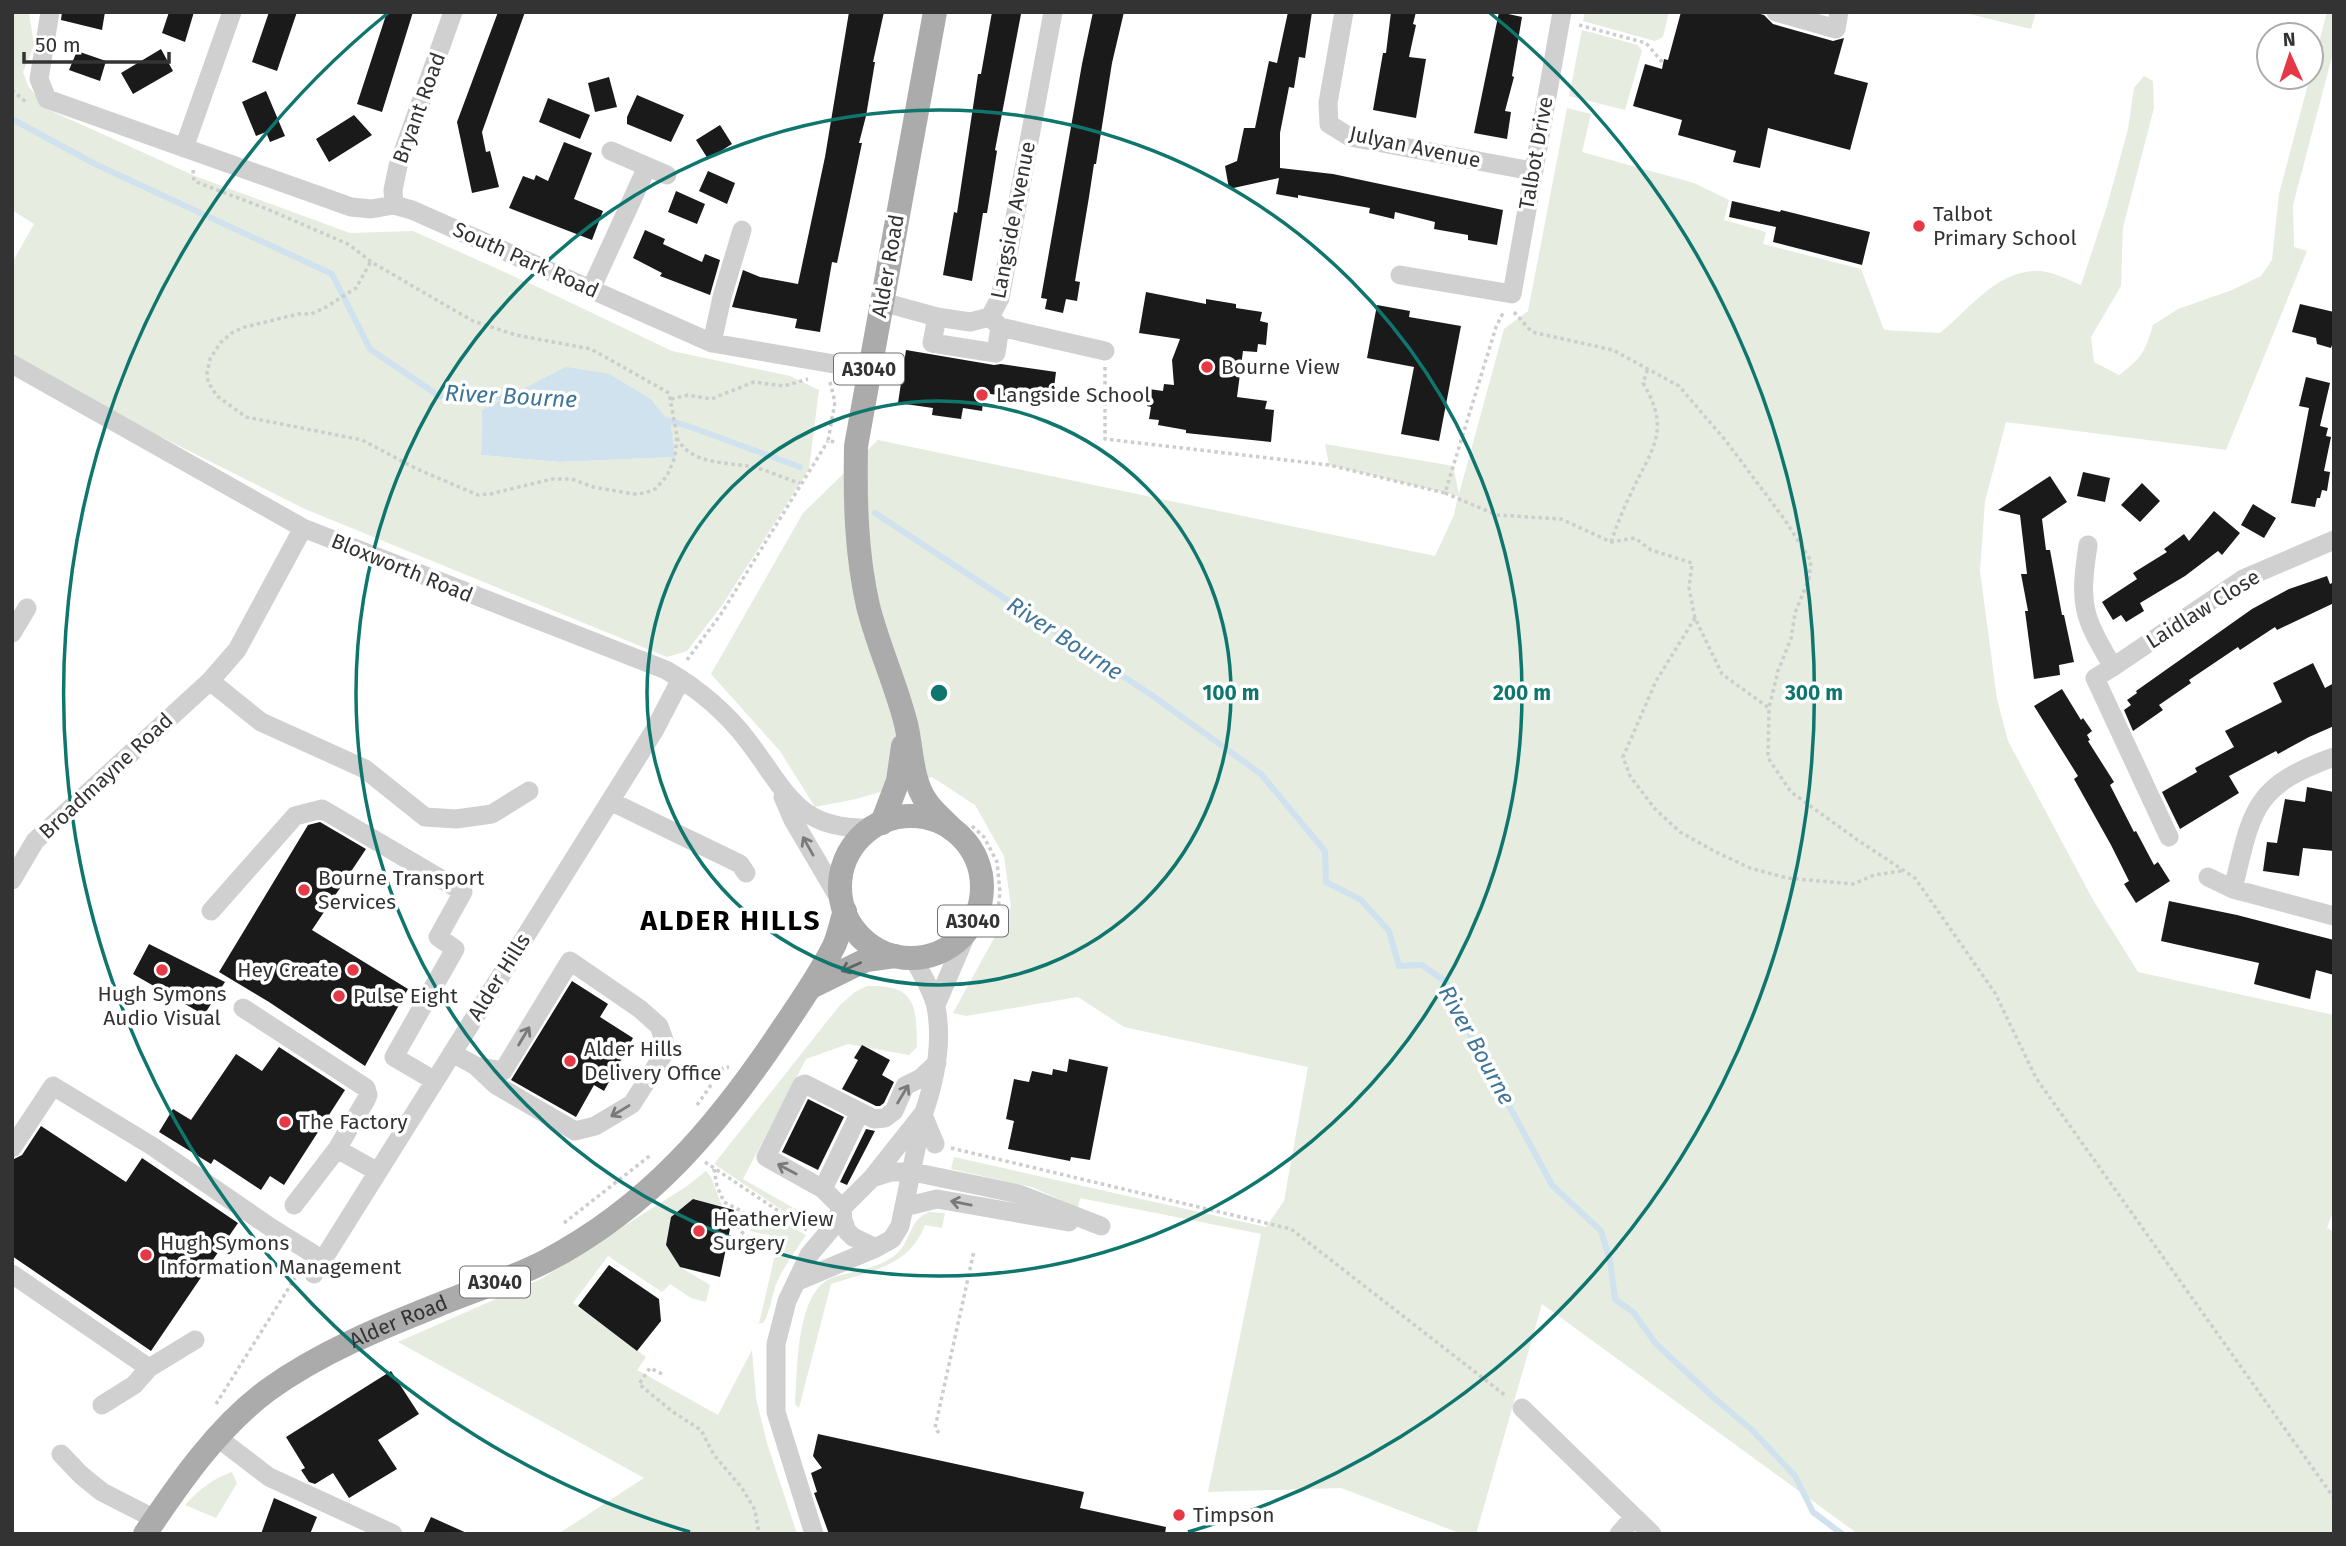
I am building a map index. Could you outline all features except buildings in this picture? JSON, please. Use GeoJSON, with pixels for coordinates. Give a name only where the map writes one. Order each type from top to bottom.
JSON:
{"type":"FeatureCollection","features":[{"type":"Feature","properties":{"kind":"main road","name":"Alder Road"},"geometry":{"type":"LineString","coordinates":[[935,12],[856,446],[859,553],[869,607],[906,724],[916,776],[926,801],[959,825]]}},
{"type":"Feature","properties":{"kind":"main road","name":"Alder Road"},"geometry":{"type":"LineString","coordinates":[[877,825],[898,781],[906,724]]}},
{"type":"Feature","properties":{"kind":"main road","name":"A3040"},"geometry":{"type":"LineString","coordinates":[[844,908],[841,880],[845,861],[854,844],[877,825],[902,817],[918,816],[959,825],[981,874],[977,932],[932,954],[904,956]]}},
{"type":"Feature","properties":{"kind":"main road","name":"Alder Road"},"geometry":{"type":"LineString","coordinates":[[150,1529],[198,1458],[268,1390],[343,1346],[439,1304],[542,1264],[632,1205],[662,1180],[689,1152],[760,1061],[811,987],[835,944],[844,908]]}},
{"type":"Feature","properties":{"kind":"main road"},"geometry":{"type":"LineString","coordinates":[[844,908],[862,938],[875,948],[904,956]]}},
{"type":"Feature","properties":{"kind":"main road","name":"Alder Road"},"geometry":{"type":"LineString","coordinates":[[811,987],[866,960],[904,956]]}},
{"type":"Feature","properties":{"kind":"street","name":"South Park Road"},"geometry":{"type":"LineString","coordinates":[[50,12],[39,79],[47,99],[351,207],[371,209],[394,205],[412,210],[712,343],[869,370]]}},
{"type":"Feature","properties":{"kind":"street"},"geometry":{"type":"LineString","coordinates":[[184,148],[232,12]]}},
{"type":"Feature","properties":{"kind":"street","name":"Bryant Road"},"geometry":{"type":"LineString","coordinates":[[394,205],[393,190],[398,166],[453,12]]}},
{"type":"Feature","properties":{"kind":"street","name":"Langside Avenue"},"geometry":{"type":"LineString","coordinates":[[882,302],[937,317],[970,322],[995,322],[1052,12]]}},
{"type":"Feature","properties":{"kind":"street","name":"Julyan Avenue"},"geometry":{"type":"LineString","coordinates":[[1344,12],[1328,103],[1329,124],[1350,137],[1532,172]]}},
{"type":"Feature","properties":{"kind":"street","name":"Talbot Drive"},"geometry":{"type":"LineString","coordinates":[[1511,294],[1562,12]]}},
{"type":"Feature","properties":{"kind":"street"},"geometry":{"type":"LineString","coordinates":[[1776,12],[1836,29],[1839,12]]}},
{"type":"Feature","properties":{"kind":"street"},"geometry":{"type":"LineString","coordinates":[[611,150],[667,175]]}},
{"type":"Feature","properties":{"kind":"street"},"geometry":{"type":"LineString","coordinates":[[591,289],[647,167]]}},
{"type":"Feature","properties":{"kind":"street"},"geometry":{"type":"LineString","coordinates":[[712,343],[722,297],[742,230]]}},
{"type":"Feature","properties":{"kind":"street"},"geometry":{"type":"LineString","coordinates":[[1400,275],[1511,294]]}},
{"type":"Feature","properties":{"kind":"street"},"geometry":{"type":"LineString","coordinates":[[937,317],[932,343],[996,353],[995,322],[1105,351]]}},
{"type":"Feature","properties":{"kind":"street","name":"Bloxworth Road"},"geometry":{"type":"LineString","coordinates":[[12,365],[303,528],[678,677],[724,713],[775,780],[816,820],[852,829],[877,825]]}},
{"type":"Feature","properties":{"kind":"street","name":"Broadmayne Road"},"geometry":{"type":"LineString","coordinates":[[14,872],[36,841],[210,681],[237,650],[303,528]]}},
{"type":"Feature","properties":{"kind":"street","name":"Laidlaw Close"},"geometry":{"type":"LineString","coordinates":[[2169,837],[2095,678],[2244,579],[2334,540]]}},
{"type":"Feature","properties":{"kind":"street"},"geometry":{"type":"LineString","coordinates":[[2088,545],[2083,579],[2086,617],[2113,667]]}},
{"type":"Feature","properties":{"kind":"street"},"geometry":{"type":"LineString","coordinates":[[12,633],[27,608]]}},
{"type":"Feature","properties":{"kind":"street","name":"Alder Hills"},"geometry":{"type":"LineString","coordinates":[[319,1267],[654,731],[678,677]]}},
{"type":"Feature","properties":{"kind":"street"},"geometry":{"type":"LineString","coordinates":[[210,681],[261,722],[365,769],[425,817],[456,819],[492,814],[529,791]]}},
{"type":"Feature","properties":{"kind":"street"},"geometry":{"type":"LineString","coordinates":[[2233,889],[2250,822],[2259,806],[2284,779],[2306,767],[2334,757]]}},
{"type":"Feature","properties":{"kind":"street","name":"Bloxworth Road"},"geometry":{"type":"LineString","coordinates":[[775,780],[793,820],[844,908]]}},
{"type":"Feature","properties":{"kind":"street"},"geometry":{"type":"LineString","coordinates":[[610,801],[740,864],[747,873]]}},
{"type":"Feature","properties":{"kind":"street"},"geometry":{"type":"LineString","coordinates":[[211,911],[295,816],[322,809],[463,892],[438,937],[454,949],[394,1057],[435,1081]]}},
{"type":"Feature","properties":{"kind":"street"},"geometry":{"type":"LineString","coordinates":[[2208,877],[2233,889],[2334,916]]}},
{"type":"Feature","properties":{"kind":"street"},"geometry":{"type":"LineString","coordinates":[[797,1281],[876,1248],[891,1239],[900,1226],[923,1115],[937,1063],[936,1005],[977,932]]}},
{"type":"Feature","properties":{"kind":"street"},"geometry":{"type":"LineString","coordinates":[[904,956],[936,1005]]}},
{"type":"Feature","properties":{"kind":"street"},"geometry":{"type":"LineString","coordinates":[[452,1053],[476,1066],[496,1085],[575,1131],[595,1126],[632,1104],[659,1065],[665,1052],[664,1040],[659,1026],[640,1009],[570,961],[503,1071],[476,1066]]}},
{"type":"Feature","properties":{"kind":"street"},"geometry":{"type":"LineString","coordinates":[[243,1008],[366,1088],[368,1095],[337,1149],[294,1205]]}},
{"type":"Feature","properties":{"kind":"street"},"geometry":{"type":"LineString","coordinates":[[876,1248],[853,1237],[843,1220],[842,1208],[823,1189],[766,1156],[803,1084],[874,1119],[885,1118],[894,1111],[905,1086],[921,1078],[937,1063]]}},
{"type":"Feature","properties":{"kind":"street"},"geometry":{"type":"LineString","coordinates":[[12,1148],[54,1086],[152,1146],[270,1227],[319,1267]]}},
{"type":"Feature","properties":{"kind":"street"},"geometry":{"type":"LineString","coordinates":[[823,1189],[860,1112]]}},
{"type":"Feature","properties":{"kind":"street"},"geometry":{"type":"LineString","coordinates":[[923,1115],[935,1144]]}},
{"type":"Feature","properties":{"kind":"street"},"geometry":{"type":"LineString","coordinates":[[814,1534],[776,1412],[776,1343],[787,1301],[809,1255],[831,1228],[842,1208],[873,1178],[923,1115]]}},
{"type":"Feature","properties":{"kind":"street"},"geometry":{"type":"LineString","coordinates":[[337,1149],[378,1172]]}},
{"type":"Feature","properties":{"kind":"street"},"geometry":{"type":"LineString","coordinates":[[873,1178],[891,1172],[913,1172],[1019,1194],[1101,1226],[937,1199],[904,1207]]}},
{"type":"Feature","properties":{"kind":"street"},"geometry":{"type":"LineString","coordinates":[[966,1184],[1003,1201],[1006,1212]]}},
{"type":"Feature","properties":{"kind":"street"},"geometry":{"type":"LineString","coordinates":[[12,1274],[149,1368]]}},
{"type":"Feature","properties":{"kind":"street"},"geometry":{"type":"LineString","coordinates":[[102,1405],[134,1385],[149,1368],[195,1340]]}},
{"type":"Feature","properties":{"kind":"street"},"geometry":{"type":"LineString","coordinates":[[1522,1408],[1652,1534]]}},
{"type":"Feature","properties":{"kind":"street"},"geometry":{"type":"LineString","coordinates":[[218,1438],[269,1476],[393,1534]]}},
{"type":"Feature","properties":{"kind":"street"},"geometry":{"type":"LineString","coordinates":[[61,1454],[81,1475],[150,1529]]}},
{"type":"Feature","properties":{"kind":"street"},"geometry":{"type":"LineString","coordinates":[[1619,1534],[1634,1517]]}},
{"type":"Feature","properties":{"kind":"path"},"geometry":{"type":"LineString","coordinates":[[1582,26],[1646,43],[1663,63]]}},
{"type":"Feature","properties":{"kind":"path"},"geometry":{"type":"LineString","coordinates":[[12,90],[31,106]]}},
{"type":"Feature","properties":{"kind":"path"},"geometry":{"type":"LineString","coordinates":[[204,171],[192,168],[194,181],[348,244],[371,261],[473,321],[516,335],[592,349],[669,393],[677,436],[675,457],[667,476],[655,489],[645,493],[622,493],[572,479],[552,479],[478,495],[362,440],[246,417],[217,396],[208,382],[207,373],[210,359],[220,343],[233,332],[246,327],[298,314],[311,314],[348,293],[362,279],[371,261]]}},
{"type":"Feature","properties":{"kind":"path"},"geometry":{"type":"LineString","coordinates":[[1511,294],[1512,309],[1532,332],[1613,350],[1679,386],[1726,441],[1785,520],[1811,561],[1809,579],[1794,613],[1791,639],[1777,671],[1769,708],[1768,758],[1791,792],[1915,878],[1995,993],[2036,1078],[2334,1497]]}},
{"type":"Feature","properties":{"kind":"path"},"geometry":{"type":"LineString","coordinates":[[1445,493],[1496,327],[1511,294]]}},
{"type":"Feature","properties":{"kind":"path"},"geometry":{"type":"LineString","coordinates":[[1105,351],[1105,439],[1329,465],[1445,493],[1497,515],[1561,519],[1611,542],[1635,538],[1651,550],[1692,563],[1689,588],[1695,618],[1722,674],[1769,708]]}},
{"type":"Feature","properties":{"kind":"path"},"geometry":{"type":"LineString","coordinates":[[1611,542],[1633,489],[1649,460],[1658,432],[1655,403],[1643,383],[1648,368]]}},
{"type":"Feature","properties":{"kind":"path"},"geometry":{"type":"LineString","coordinates":[[678,677],[721,614],[828,440],[835,402],[830,383],[820,375]]}},
{"type":"Feature","properties":{"kind":"path"},"geometry":{"type":"LineString","coordinates":[[670,399],[688,395],[712,398],[754,382],[784,386],[808,379]]}},
{"type":"Feature","properties":{"kind":"path"},"geometry":{"type":"LineString","coordinates":[[677,436],[684,450],[702,459],[761,469],[780,478],[801,483]]}},
{"type":"Feature","properties":{"kind":"path"},"geometry":{"type":"LineString","coordinates":[[828,440],[856,446]]}},
{"type":"Feature","properties":{"kind":"path"},"geometry":{"type":"LineString","coordinates":[[1695,618],[1656,681],[1623,757],[1630,776],[1655,809],[1680,832],[1714,851],[1750,868],[1787,878],[1853,884],[1874,875],[1905,871]]}},
{"type":"Feature","properties":{"kind":"path"},"geometry":{"type":"LineString","coordinates":[[959,825],[984,837],[997,862],[1000,892],[997,919],[977,932]]}},
{"type":"Feature","properties":{"kind":"path"},"geometry":{"type":"LineString","coordinates":[[691,1113],[723,1068],[760,1061]]}},
{"type":"Feature","properties":{"kind":"path"},"geometry":{"type":"LineString","coordinates":[[935,1144],[1292,1229],[1522,1408]]}},
{"type":"Feature","properties":{"kind":"path"},"geometry":{"type":"LineString","coordinates":[[564,1223],[656,1151]]}},
{"type":"Feature","properties":{"kind":"path"},"geometry":{"type":"LineString","coordinates":[[689,1152],[807,1230],[820,1242]]}},
{"type":"Feature","properties":{"kind":"path"},"geometry":{"type":"LineString","coordinates":[[714,1168],[717,1186],[724,1202],[743,1212],[739,1229],[755,1245]]}},
{"type":"Feature","properties":{"kind":"path"},"geometry":{"type":"LineString","coordinates":[[939,1433],[935,1428],[974,1251]]}},
{"type":"Feature","properties":{"kind":"path"},"geometry":{"type":"LineString","coordinates":[[215,1405],[293,1279],[319,1267]]}},
{"type":"Feature","properties":{"kind":"path"},"geometry":{"type":"LineString","coordinates":[[662,1374],[650,1368],[639,1384],[673,1412],[701,1430],[714,1455],[742,1488],[755,1510],[759,1534]]}},
{"type":"Feature","properties":{"kind":"shaded area"},"geometry":{"type":"Polygon","coordinates":[[[12,12],[29,12],[34,45],[23,72],[28,86],[47,109],[195,176],[350,233],[413,231],[672,351],[790,376],[819,390],[809,469],[723,604],[687,651],[667,657],[305,509],[12,362],[12,263],[34,224],[12,210],[12,12]],[[610,374],[482,410],[481,455],[559,462],[674,457],[671,424],[651,399],[610,374]]]}},
{"type":"Feature","properties":{"kind":"shaded area"},"geometry":{"type":"Polygon","coordinates":[[[1585,12],[1669,12],[1663,37],[1655,41],[1583,21],[1585,12]]]}},
{"type":"Feature","properties":{"kind":"shaded area"},"geometry":{"type":"Polygon","coordinates":[[[1961,12],[2036,12],[2031,29],[1961,12]]]}},
{"type":"Feature","properties":{"kind":"shaded area"},"geometry":{"type":"Polygon","coordinates":[[[2327,12],[2334,12],[2334,49],[2325,83],[2325,21],[2327,12]]]}},
{"type":"Feature","properties":{"kind":"shaded area"},"geometry":{"type":"Polygon","coordinates":[[[1582,30],[1638,45],[1642,51],[1625,110],[1569,96],[1582,30]]]}},
{"type":"Feature","properties":{"kind":"shaded area"},"geometry":{"type":"Polygon","coordinates":[[[2144,76],[2153,81],[2154,108],[2123,227],[2121,286],[2091,337],[2094,362],[2119,375],[2142,354],[2153,325],[2178,309],[2232,290],[2261,276],[2272,260],[2279,194],[2306,91],[2323,91],[2293,205],[2294,247],[2307,251],[2226,450],[2006,422],[1985,501],[1980,571],[1997,699],[2008,741],[2092,898],[2138,972],[2334,1015],[2334,1209],[2327,1228],[2334,1232],[2334,1534],[1858,1534],[1542,1304],[1476,1534],[1462,1534],[1341,1488],[1208,1492],[1261,1234],[1080,1198],[1078,1208],[1032,1187],[951,1169],[954,1157],[1266,1227],[1284,1201],[1308,1067],[1124,1027],[1078,997],[966,1016],[953,1013],[1011,907],[1004,856],[975,805],[932,777],[856,799],[815,807],[780,751],[711,674],[803,513],[878,440],[1435,556],[1454,515],[1458,496],[1329,465],[1325,444],[1453,466],[1459,494],[1504,329],[1528,311],[1567,108],[1591,114],[1582,152],[1694,183],[1729,200],[1724,220],[1766,232],[1763,244],[1861,269],[1884,330],[1940,333],[1994,285],[2020,273],[2046,272],[2081,285],[2107,206],[2128,129],[2134,88],[2144,76]]]}},
{"type":"Feature","properties":{"kind":"shaded area"},"geometry":{"type":"Polygon","coordinates":[[[867,986],[896,989],[910,1000],[916,1020],[917,1047],[909,1055],[848,1044],[806,1059],[743,1179],[818,1222],[810,1229],[714,1164],[840,1005],[867,986]]]}},
{"type":"Feature","properties":{"kind":"shaded area"},"geometry":{"type":"Polygon","coordinates":[[[706,1171],[722,1206],[693,1199],[671,1217],[666,1245],[680,1267],[710,1285],[706,1302],[691,1298],[670,1284],[662,1292],[608,1256],[573,1303],[646,1357],[637,1370],[718,1415],[752,1350],[756,1398],[767,1443],[797,1534],[558,1534],[644,1478],[398,1342],[541,1279],[687,1186],[706,1171]]]}},
{"type":"Feature","properties":{"kind":"shaded area"},"geometry":{"type":"Polygon","coordinates":[[[757,1208],[806,1235],[779,1277],[764,1322],[759,1324],[779,1237],[750,1231],[757,1208]]]}},
{"type":"Feature","properties":{"kind":"shaded area"},"geometry":{"type":"Polygon","coordinates":[[[929,1212],[945,1213],[942,1228],[925,1225],[918,1239],[899,1259],[874,1271],[831,1284],[799,1408],[795,1404],[798,1352],[805,1314],[812,1298],[821,1285],[834,1277],[873,1267],[894,1256],[904,1245],[913,1226],[929,1212]]]}},
{"type":"Feature","properties":{"kind":"shaded area"},"geometry":{"type":"Polygon","coordinates":[[[232,1472],[237,1483],[216,1518],[185,1505],[207,1485],[232,1472]]]}},
{"type":"Feature","properties":{"kind":"water"},"geometry":{"type":"Polygon","coordinates":[[[566,367],[610,374],[651,399],[671,424],[675,457],[559,462],[481,455],[482,410],[566,367]]]}},
{"type":"Feature","properties":{"kind":"waterway","name":"River Bourne"},"geometry":{"type":"LineString","coordinates":[[12,119],[95,164],[332,274],[370,349],[439,396],[516,397]]}},
{"type":"Feature","properties":{"kind":"waterway","name":"River Bourne"},"geometry":{"type":"LineString","coordinates":[[661,419],[685,425],[800,467]]}},
{"type":"Feature","properties":{"kind":"waterway","name":"River Bourne"},"geometry":{"type":"LineString","coordinates":[[875,513],[1153,696],[1261,774],[1325,851],[1326,882],[1361,900],[1389,931],[1399,966],[1422,965],[1446,982],[1468,1030],[1552,1185],[1601,1231],[1610,1260],[1615,1299],[1634,1313],[1656,1344],[1752,1430],[1795,1476],[1813,1512],[1842,1534]]}},
{"type":"Feature","properties":{"kind":"place","name":"Talbot Primary School"},"geometry":{"type":"Point","coordinates":[1919,226]}},
{"type":"Feature","properties":{"kind":"place","name":"Bourne View"},"geometry":{"type":"Point","coordinates":[1207,367]}},
{"type":"Feature","properties":{"kind":"place","name":"Langside School"},"geometry":{"type":"Point","coordinates":[982,395]}},
{"type":"Feature","properties":{"kind":"place","name":"Bourne Transport Services"},"geometry":{"type":"Point","coordinates":[304,890]}},
{"type":"Feature","properties":{"kind":"place","name":"Hugh Symons Audio Visual"},"geometry":{"type":"Point","coordinates":[162,970]}},
{"type":"Feature","properties":{"kind":"place","name":"Hey Create"},"geometry":{"type":"Point","coordinates":[353,970]}},
{"type":"Feature","properties":{"kind":"place","name":"Pulse Eight"},"geometry":{"type":"Point","coordinates":[339,996]}},
{"type":"Feature","properties":{"kind":"place","name":"Alder Hills Delivery Office"},"geometry":{"type":"Point","coordinates":[570,1061]}},
{"type":"Feature","properties":{"kind":"place","name":"The Factory"},"geometry":{"type":"Point","coordinates":[285,1122]}},
{"type":"Feature","properties":{"kind":"place","name":"HeatherView Surgery"},"geometry":{"type":"Point","coordinates":[699,1231]}},
{"type":"Feature","properties":{"kind":"place","name":"Hugh Symons Information Management"},"geometry":{"type":"Point","coordinates":[146,1255]}},
{"type":"Feature","properties":{"kind":"place","name":"Timpson"},"geometry":{"type":"Point","coordinates":[1179,1515]}},
{"type":"Feature","properties":{"kind":"district","name":"ALDER HILLS"},"geometry":{"type":"Point","coordinates":[731,920]}}]}
